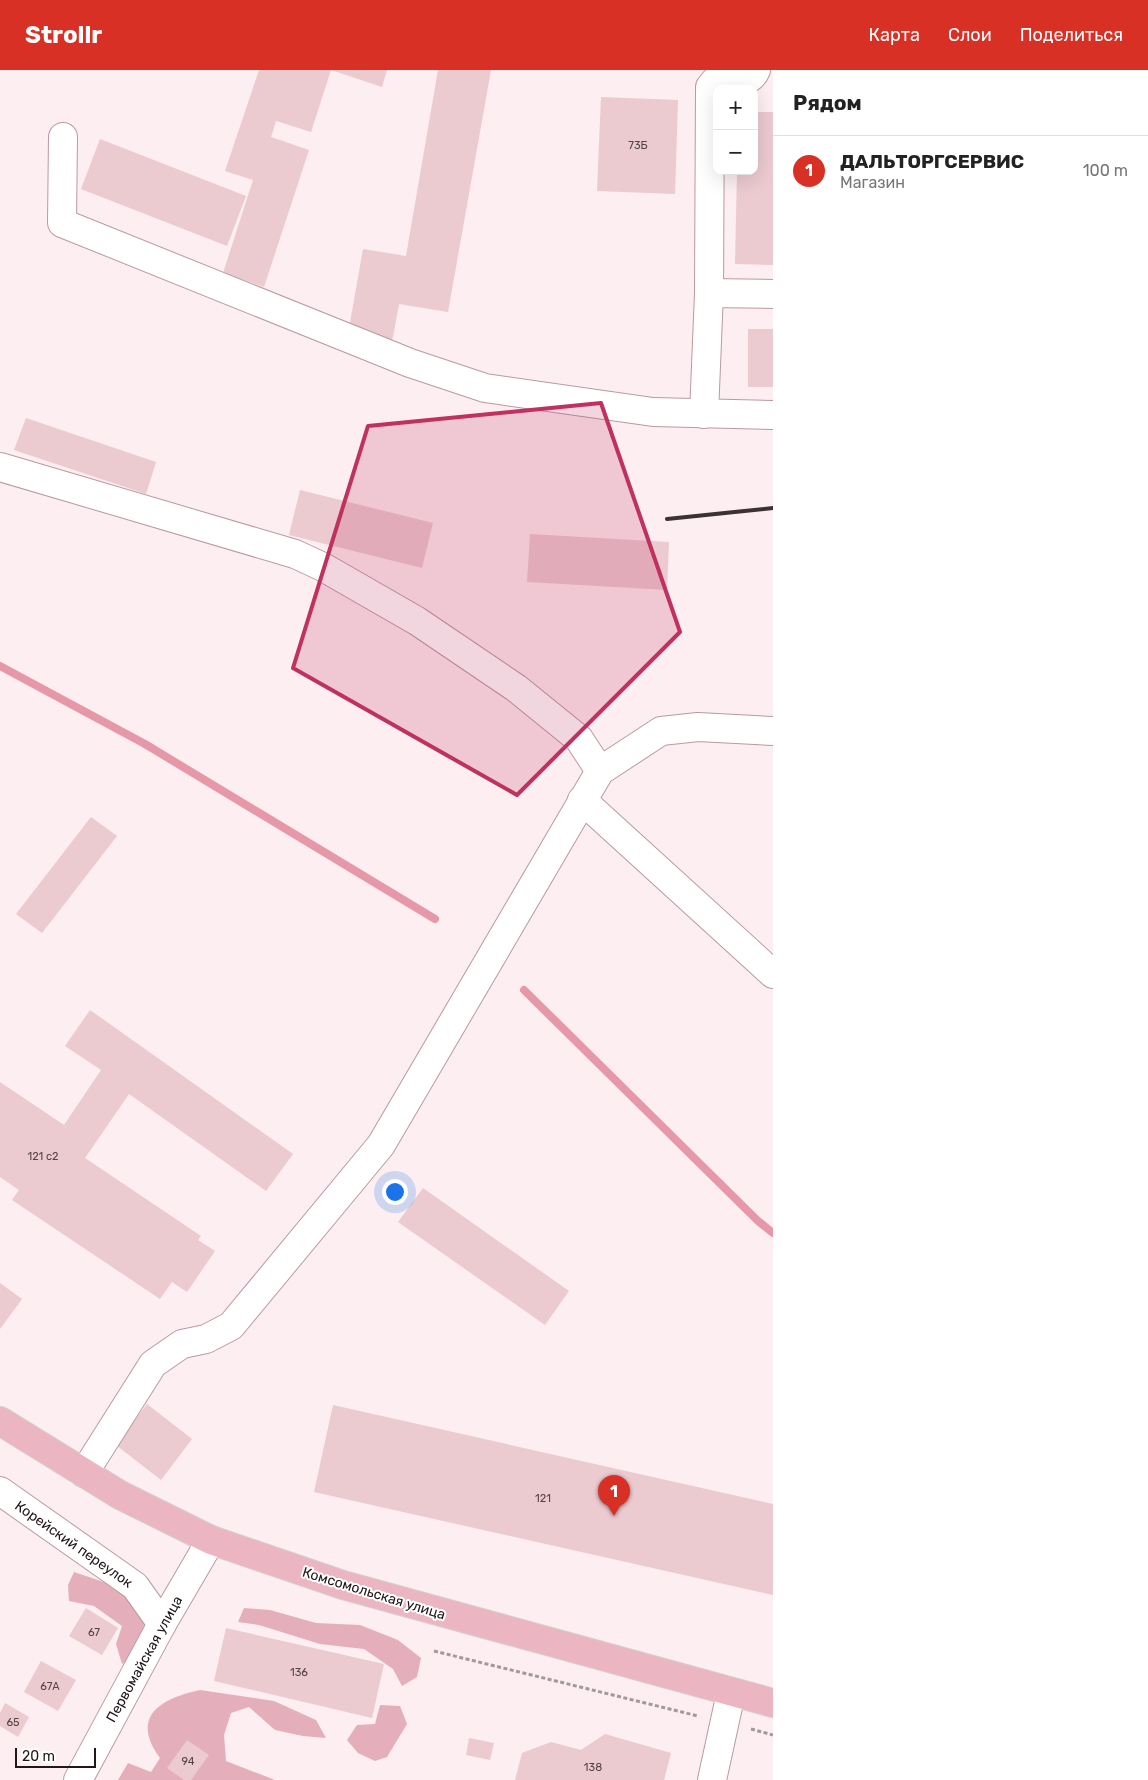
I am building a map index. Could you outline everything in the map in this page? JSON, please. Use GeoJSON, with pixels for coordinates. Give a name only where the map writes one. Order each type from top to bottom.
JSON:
{"type":"FeatureCollection","features":[{"type":"Feature","properties":{"kind":"main road","name":"Комсомольская улица"},"geometry":{"type":"LineString","coordinates":[[0,1421],[120,1495],[211,1540],[343,1585],[773,1703]]}},
{"type":"Feature","properties":{"kind":"street"},"geometry":{"type":"LineString","coordinates":[[704,414],[709,293],[710,87],[714,82],[746,81],[753,76],[756,70]]}},
{"type":"Feature","properties":{"kind":"street"},"geometry":{"type":"LineString","coordinates":[[63,137],[62,223],[410,363],[485,388],[653,412],[773,415]]}},
{"type":"Feature","properties":{"kind":"street"},"geometry":{"type":"LineString","coordinates":[[709,293],[773,294]]}},
{"type":"Feature","properties":{"kind":"street"},"geometry":{"type":"LineString","coordinates":[[0,467],[295,554],[323,567],[417,621],[516,688],[579,739],[600,771]]}},
{"type":"Feature","properties":{"kind":"street"},"geometry":{"type":"LineString","coordinates":[[84,1473],[153,1364],[182,1344],[206,1339],[231,1326],[381,1145],[600,771],[661,731],[698,727],[773,731]]}},
{"type":"Feature","properties":{"kind":"street"},"geometry":{"type":"LineString","coordinates":[[582,800],[773,974]]}},
{"type":"Feature","properties":{"kind":"street","name":"Корейский переулок"},"geometry":{"type":"LineString","coordinates":[[0,1492],[135,1586],[162,1624]]}},
{"type":"Feature","properties":{"kind":"street","name":"Первомайская улица"},"geometry":{"type":"LineString","coordinates":[[78,1780],[162,1624],[211,1540]]}},
{"type":"Feature","properties":{"kind":"street"},"geometry":{"type":"LineString","coordinates":[[712,1780],[731,1693]]}},
{"type":"Feature","properties":{"kind":"path"},"geometry":{"type":"LineString","coordinates":[[434,1651],[773,1734]]}},
{"type":"Feature","properties":{"kind":"highlighted area"},"geometry":{"type":"Polygon","coordinates":[[[601,403],[680,632],[517,795],[293,668],[368,426],[601,403]]]}},
{"type":"Feature","properties":{"kind":"shaded area"},"geometry":{"type":"Polygon","coordinates":[[[74,1572],[118,1588],[136,1602],[141,1612],[144,1627],[136,1657],[122,1664],[116,1644],[122,1626],[94,1606],[69,1601],[68,1585],[74,1572]]]}},
{"type":"Feature","properties":{"kind":"shaded area"},"geometry":{"type":"Polygon","coordinates":[[[244,1608],[270,1610],[316,1623],[360,1625],[398,1640],[421,1658],[417,1677],[402,1686],[393,1669],[364,1649],[320,1644],[259,1625],[238,1622],[244,1608]]]}},
{"type":"Feature","properties":{"kind":"shaded area"},"geometry":{"type":"Polygon","coordinates":[[[200,1690],[274,1701],[316,1720],[326,1738],[303,1736],[275,1730],[249,1707],[231,1713],[224,1735],[226,1761],[275,1780],[118,1780],[128,1763],[151,1772],[160,1758],[151,1743],[148,1731],[149,1720],[154,1711],[173,1698],[200,1690]]]}},
{"type":"Feature","properties":{"kind":"shaded area"},"geometry":{"type":"Polygon","coordinates":[[[380,1705],[400,1706],[407,1724],[387,1757],[375,1761],[358,1753],[347,1740],[357,1725],[375,1724],[380,1705]]]}},
{"type":"Feature","properties":{"kind":"building"},"geometry":{"type":"Polygon","coordinates":[[[259,70],[331,70],[311,132],[276,121],[271,137],[309,150],[264,287],[223,273],[253,180],[225,171],[259,70]]]}},
{"type":"Feature","properties":{"kind":"building"},"geometry":{"type":"Polygon","coordinates":[[[331,70],[387,70],[382,87],[331,70]]]}},
{"type":"Feature","properties":{"kind":"building"},"geometry":{"type":"Polygon","coordinates":[[[438,70],[491,70],[448,312],[399,304],[392,342],[348,334],[363,249],[406,256],[438,70]]]}},
{"type":"Feature","properties":{"kind":"building"},"geometry":{"type":"Polygon","coordinates":[[[601,97],[678,100],[675,194],[597,191],[601,97]]]}},
{"type":"Feature","properties":{"kind":"building"},"geometry":{"type":"Polygon","coordinates":[[[758,112],[773,112],[773,265],[735,264],[737,175],[758,175],[758,112]]]}},
{"type":"Feature","properties":{"kind":"building"},"geometry":{"type":"Polygon","coordinates":[[[100,139],[246,196],[227,246],[81,189],[100,139]]]}},
{"type":"Feature","properties":{"kind":"building"},"geometry":{"type":"Polygon","coordinates":[[[748,329],[773,329],[773,387],[748,387],[748,329]]]}},
{"type":"Feature","properties":{"kind":"building"},"geometry":{"type":"Polygon","coordinates":[[[26,418],[156,462],[146,494],[14,450],[26,418]]]}},
{"type":"Feature","properties":{"kind":"building"},"geometry":{"type":"Polygon","coordinates":[[[300,490],[433,523],[422,568],[289,535],[300,490]]]}},
{"type":"Feature","properties":{"kind":"building"},"geometry":{"type":"Polygon","coordinates":[[[530,534],[669,542],[667,590],[527,582],[530,534]]]}},
{"type":"Feature","properties":{"kind":"building"},"geometry":{"type":"Polygon","coordinates":[[[91,817],[117,836],[42,933],[16,914],[91,817]]]}},
{"type":"Feature","properties":{"kind":"building"},"geometry":{"type":"Polygon","coordinates":[[[90,1010],[293,1154],[266,1191],[129,1094],[85,1158],[201,1236],[198,1240],[215,1251],[187,1292],[172,1282],[160,1299],[12,1200],[19,1190],[0,1177],[0,1082],[64,1125],[101,1070],[65,1046],[90,1010]]]}},
{"type":"Feature","properties":{"kind":"building"},"geometry":{"type":"Polygon","coordinates":[[[423,1188],[569,1291],[545,1325],[398,1222],[423,1188]]]}},
{"type":"Feature","properties":{"kind":"building"},"geometry":{"type":"Polygon","coordinates":[[[0,1283],[22,1299],[0,1329],[0,1283]]]}},
{"type":"Feature","properties":{"kind":"building"},"geometry":{"type":"Polygon","coordinates":[[[147,1404],[192,1439],[161,1480],[116,1445],[147,1404]]]}},
{"type":"Feature","properties":{"kind":"building"},"geometry":{"type":"Polygon","coordinates":[[[333,1405],[773,1504],[773,1595],[314,1492],[333,1405]]]}},
{"type":"Feature","properties":{"kind":"building"},"geometry":{"type":"Polygon","coordinates":[[[86,1608],[118,1628],[102,1655],[69,1636],[86,1608]]]}},
{"type":"Feature","properties":{"kind":"building"},"geometry":{"type":"Polygon","coordinates":[[[226,1628],[384,1664],[372,1718],[214,1681],[226,1628]]]}},
{"type":"Feature","properties":{"kind":"building"},"geometry":{"type":"Polygon","coordinates":[[[41,1661],[76,1680],[58,1711],[24,1692],[41,1661]]]}},
{"type":"Feature","properties":{"kind":"building"},"geometry":{"type":"Polygon","coordinates":[[[5,1703],[29,1717],[18,1737],[0,1726],[0,1713],[5,1703]]]}},
{"type":"Feature","properties":{"kind":"building"},"geometry":{"type":"Polygon","coordinates":[[[605,1734],[671,1753],[664,1780],[515,1780],[522,1753],[551,1742],[581,1750],[605,1734]]]}},
{"type":"Feature","properties":{"kind":"building"},"geometry":{"type":"Polygon","coordinates":[[[469,1738],[494,1743],[490,1760],[466,1755],[469,1738]]]}},
{"type":"Feature","properties":{"kind":"building"},"geometry":{"type":"Polygon","coordinates":[[[187,1740],[209,1755],[191,1780],[184,1780],[167,1768],[187,1740]]]}},
{"type":"Feature","properties":{"kind":"waterway"},"geometry":{"type":"LineString","coordinates":[[0,666],[145,744],[435,919]]}},
{"type":"Feature","properties":{"kind":"waterway"},"geometry":{"type":"LineString","coordinates":[[524,990],[758,1221],[773,1233]]}},
{"type":"Feature","properties":{"kind":"railway"},"geometry":{"type":"LineString","coordinates":[[667,519],[773,508]]}},
{"type":"Feature","properties":{"kind":"place","name":"ДАЛЬТОРГСЕРВИС"},"geometry":{"type":"Point","coordinates":[614,1516]}}]}
